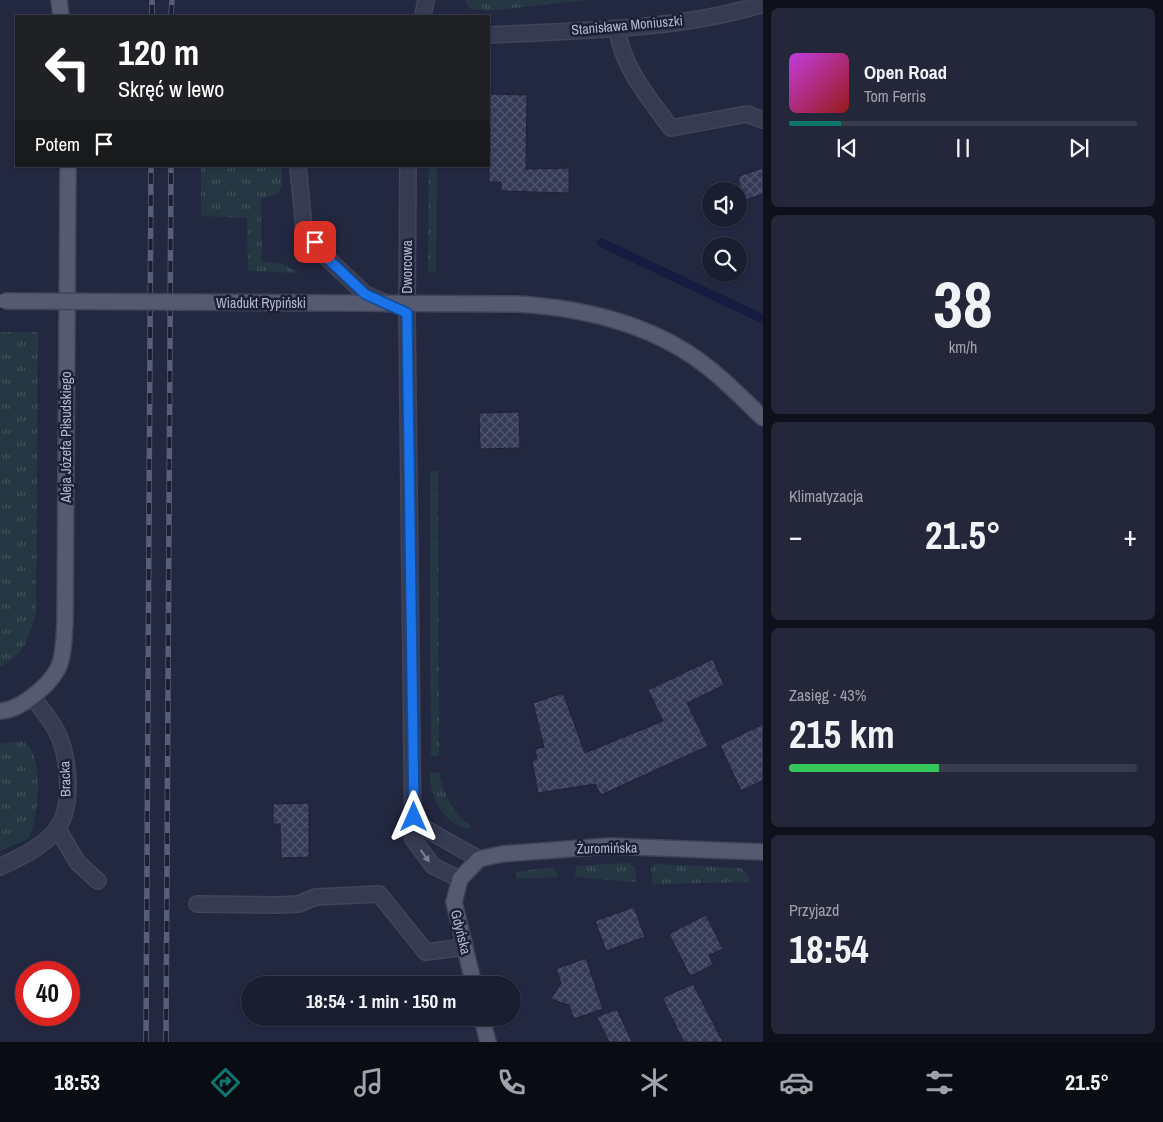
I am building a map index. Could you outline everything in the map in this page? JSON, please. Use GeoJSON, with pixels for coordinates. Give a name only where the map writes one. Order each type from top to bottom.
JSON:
{"type":"FeatureCollection","features":[{"type":"Feature","properties":{"kind":"main road"},"geometry":{"type":"LineString","coordinates":[[59,0],[61,15]]}},
{"type":"Feature","properties":{"kind":"main road","name":"Aleja Józefa Piłsudskiego"},"geometry":{"type":"LineString","coordinates":[[33,697],[51,679],[61,661],[66,624],[68,167]]}},
{"type":"Feature","properties":{"kind":"main road","name":"Wiadukt Rypiński"},"geometry":{"type":"LineString","coordinates":[[2,302],[517,304],[581,311],[628,324],[690,355],[710,368],[763,418]]}},
{"type":"Feature","properties":{"kind":"main road"},"geometry":{"type":"LineString","coordinates":[[0,711],[33,697]]}},
{"type":"Feature","properties":{"kind":"main road","name":"Żuromińska"},"geometry":{"type":"LineString","coordinates":[[478,859],[502,854],[609,846],[763,852]]}},
{"type":"Feature","properties":{"kind":"main road"},"geometry":{"type":"LineString","coordinates":[[460,879],[478,859]]}},
{"type":"Feature","properties":{"kind":"main road","name":"Gdyńska"},"geometry":{"type":"LineString","coordinates":[[460,879],[454,902],[472,976]]}},
{"type":"Feature","properties":{"kind":"main road"},"geometry":{"type":"LineString","coordinates":[[484,1026],[488,1042]]}},
{"type":"Feature","properties":{"kind":"street"},"geometry":{"type":"LineString","coordinates":[[423,15],[426,0]]}},
{"type":"Feature","properties":{"kind":"street","name":"Stanisława Moniuszki"},"geometry":{"type":"LineString","coordinates":[[490,35],[617,28],[738,12],[763,4]]}},
{"type":"Feature","properties":{"kind":"street"},"geometry":{"type":"LineString","coordinates":[[617,28],[620,47],[631,72],[671,128],[747,114],[763,120]]}},
{"type":"Feature","properties":{"kind":"street"},"geometry":{"type":"LineString","coordinates":[[298,167],[304,228],[326,257],[365,294],[407,313]]}},
{"type":"Feature","properties":{"kind":"street","name":"Dworcowa"},"geometry":{"type":"LineString","coordinates":[[408,167],[407,313],[414,839],[433,866],[460,879]]}},
{"type":"Feature","properties":{"kind":"street","name":"Bracka"},"geometry":{"type":"LineString","coordinates":[[0,867],[38,847],[57,828],[66,806],[64,755],[56,732],[33,697]]}},
{"type":"Feature","properties":{"kind":"street"},"geometry":{"type":"LineString","coordinates":[[414,817],[426,829],[478,859]]}},
{"type":"Feature","properties":{"kind":"street"},"geometry":{"type":"LineString","coordinates":[[57,828],[78,864],[98,881]]}},
{"type":"Feature","properties":{"kind":"street"},"geometry":{"type":"LineString","coordinates":[[197,904],[280,905],[298,904],[316,897],[380,894],[426,952],[465,947]]}},
{"type":"Feature","properties":{"kind":"green space"},"geometry":{"type":"Polygon","coordinates":[[[465,0],[586,0],[487,11],[469,8],[465,0]]]}},
{"type":"Feature","properties":{"kind":"green space"},"geometry":{"type":"Polygon","coordinates":[[[201,167],[282,167],[282,188],[276,194],[261,199],[262,262],[280,263],[299,273],[248,271],[247,218],[201,216],[201,167]]]}},
{"type":"Feature","properties":{"kind":"green space"},"geometry":{"type":"Polygon","coordinates":[[[429,167],[437,167],[436,273],[428,272],[429,167]]]}},
{"type":"Feature","properties":{"kind":"green space"},"geometry":{"type":"Polygon","coordinates":[[[0,332],[38,332],[36,613],[28,637],[20,651],[8,663],[0,667],[0,332]]]}},
{"type":"Feature","properties":{"kind":"green space"},"geometry":{"type":"Polygon","coordinates":[[[430,471],[438,471],[439,756],[431,756],[430,471]]]}},
{"type":"Feature","properties":{"kind":"green space"},"geometry":{"type":"Polygon","coordinates":[[[20,741],[29,746],[34,756],[37,770],[38,785],[35,816],[29,838],[0,851],[0,744],[20,741]]]}},
{"type":"Feature","properties":{"kind":"green space"},"geometry":{"type":"Polygon","coordinates":[[[430,772],[439,773],[453,808],[470,825],[470,829],[452,822],[439,808],[432,790],[430,772]]]}},
{"type":"Feature","properties":{"kind":"green space"},"geometry":{"type":"Polygon","coordinates":[[[629,863],[635,867],[636,882],[575,877],[576,866],[629,863]]]}},
{"type":"Feature","properties":{"kind":"green space"},"geometry":{"type":"Polygon","coordinates":[[[654,864],[741,868],[747,874],[750,882],[653,884],[651,869],[654,864]]]}},
{"type":"Feature","properties":{"kind":"green space"},"geometry":{"type":"Polygon","coordinates":[[[552,867],[558,877],[516,879],[516,872],[552,867]]]}},
{"type":"Feature","properties":{"kind":"building"},"geometry":{"type":"Polygon","coordinates":[[[490,94],[527,95],[526,169],[569,168],[569,193],[501,191],[501,182],[489,182],[490,94]]]}},
{"type":"Feature","properties":{"kind":"building"},"geometry":{"type":"Polygon","coordinates":[[[763,168],[763,194],[747,199],[747,182],[739,182],[739,176],[763,168]]]}},
{"type":"Feature","properties":{"kind":"building"},"geometry":{"type":"Polygon","coordinates":[[[519,412],[520,448],[480,449],[479,413],[519,412]]]}},
{"type":"Feature","properties":{"kind":"building"},"geometry":{"type":"Polygon","coordinates":[[[713,659],[724,685],[687,703],[708,746],[601,795],[595,784],[538,793],[532,761],[537,759],[535,749],[544,747],[533,703],[563,693],[585,753],[663,721],[648,690],[713,659]]]}},
{"type":"Feature","properties":{"kind":"building"},"geometry":{"type":"Polygon","coordinates":[[[763,724],[763,780],[741,791],[720,745],[763,724]]]}},
{"type":"Feature","properties":{"kind":"building"},"geometry":{"type":"Polygon","coordinates":[[[309,803],[309,857],[281,858],[280,824],[273,824],[273,804],[309,803]]]}},
{"type":"Feature","properties":{"kind":"building"},"geometry":{"type":"Polygon","coordinates":[[[634,907],[645,937],[606,951],[595,921],[634,907]]]}},
{"type":"Feature","properties":{"kind":"building"},"geometry":{"type":"Polygon","coordinates":[[[706,915],[723,949],[709,955],[713,965],[690,976],[669,934],[706,915]]]}},
{"type":"Feature","properties":{"kind":"building"},"geometry":{"type":"Polygon","coordinates":[[[586,958],[603,1009],[574,1019],[569,1005],[551,999],[561,983],[556,969],[586,958]]]}},
{"type":"Feature","properties":{"kind":"building"},"geometry":{"type":"Polygon","coordinates":[[[693,984],[723,1042],[684,1042],[662,998],[693,984]]]}},
{"type":"Feature","properties":{"kind":"building"},"geometry":{"type":"Polygon","coordinates":[[[617,1009],[632,1042],[609,1042],[597,1017],[617,1009]]]}},
{"type":"Feature","properties":{"kind":"waterway"},"geometry":{"type":"LineString","coordinates":[[602,243],[763,319]]}},
{"type":"Feature","properties":{"kind":"railway"},"geometry":{"type":"LineString","coordinates":[[152,0],[152,15]]}},
{"type":"Feature","properties":{"kind":"railway"},"geometry":{"type":"LineString","coordinates":[[171,15],[172,0]]}},
{"type":"Feature","properties":{"kind":"railway"},"geometry":{"type":"LineString","coordinates":[[146,1042],[151,167]]}},
{"type":"Feature","properties":{"kind":"railway"},"geometry":{"type":"LineString","coordinates":[[166,1042],[171,167]]}},
{"type":"Feature","properties":{"kind":"route"},"geometry":{"type":"LineString","coordinates":[[315,242],[326,257],[365,294],[407,313],[414,817]]}}]}
